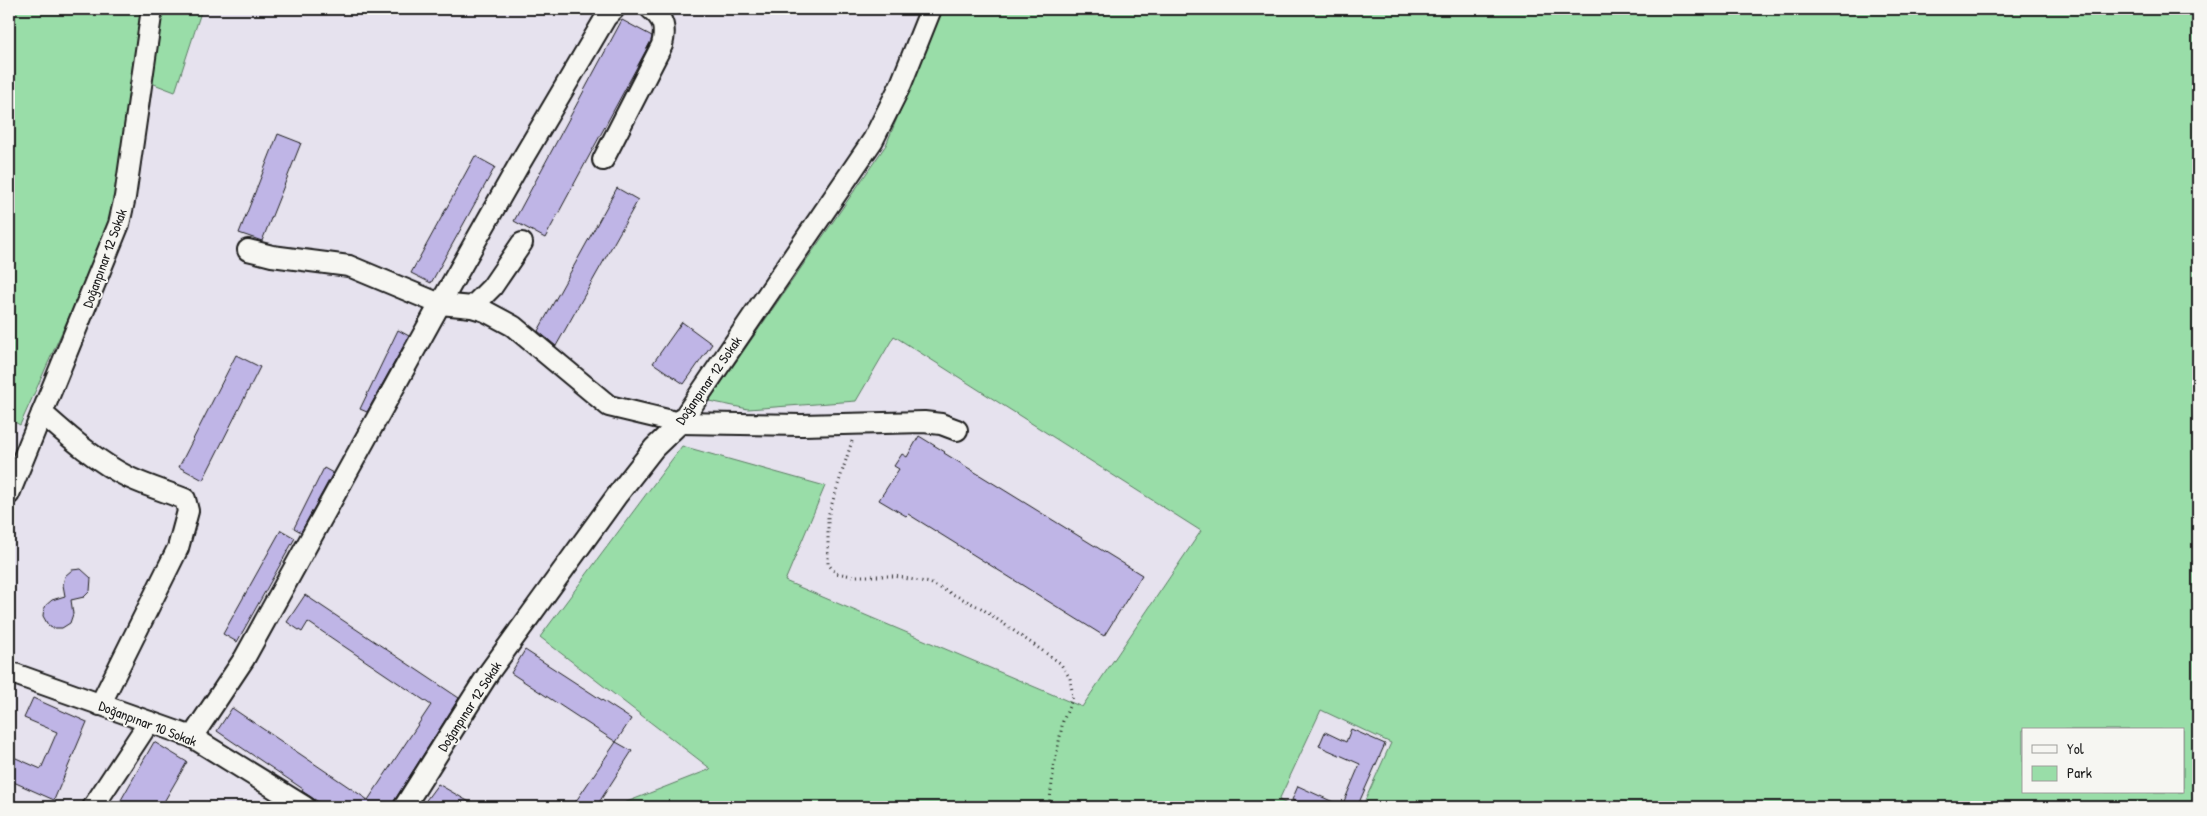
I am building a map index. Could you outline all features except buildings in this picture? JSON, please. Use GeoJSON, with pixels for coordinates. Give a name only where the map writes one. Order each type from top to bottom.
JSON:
{"type":"FeatureCollection","features":[{"type":"Feature","properties":{"kind":"lane","name":"Doğanpınar 12 Sokak"},"geometry":{"type":"LineString","coordinates":[[9,494],[119,224],[152,9]]}},
{"type":"Feature","properties":{"kind":"lane"},"geometry":{"type":"LineString","coordinates":[[192,737],[244,659],[440,304],[606,17],[614,9]]}},
{"type":"Feature","properties":{"kind":"lane"},"geometry":{"type":"LineString","coordinates":[[603,160],[662,45],[664,26],[661,18],[651,9]]}},
{"type":"Feature","properties":{"kind":"lane","name":"Doğanpınar 12 Sokak"},"geometry":{"type":"LineString","coordinates":[[404,807],[490,671],[618,494],[654,448],[680,423],[873,140],[901,84],[932,9]]}},
{"type":"Feature","properties":{"kind":"lane"},"geometry":{"type":"LineString","coordinates":[[472,307],[492,287],[522,243]]}},
{"type":"Feature","properties":{"kind":"lane"},"geometry":{"type":"LineString","coordinates":[[248,250],[272,256],[350,266],[440,304],[472,307],[486,311],[513,326],[609,406],[680,423],[858,424],[924,422],[940,424],[957,430]]}},
{"type":"Feature","properties":{"kind":"lane"},"geometry":{"type":"LineString","coordinates":[[42,413],[80,446],[115,470],[130,478],[185,499],[188,511],[178,548],[100,705]]}},
{"type":"Feature","properties":{"kind":"lane","name":"Doğanpınar 10 Sokak"},"geometry":{"type":"LineString","coordinates":[[9,672],[192,737],[295,804]]}},
{"type":"Feature","properties":{"kind":"lane"},"geometry":{"type":"LineString","coordinates":[[93,807],[149,722]]}},
{"type":"Feature","properties":{"kind":"path"},"geometry":{"type":"LineString","coordinates":[[9,10],[14,9]]}},
{"type":"Feature","properties":{"kind":"path"},"geometry":{"type":"LineString","coordinates":[[858,424],[828,516],[828,564],[836,573],[852,576],[894,576],[930,583],[981,608],[1060,663],[1070,678],[1073,697],[1063,721],[1049,807]]}},
{"type":"Feature","properties":{"kind":"green space"},"geometry":{"type":"Polygon","coordinates":[[[9,9],[202,9],[175,92],[133,76],[118,196],[108,230],[20,425],[9,419],[9,9]]]}},
{"type":"Feature","properties":{"kind":"green space"},"geometry":{"type":"Polygon","coordinates":[[[942,9],[2198,9],[2198,807],[1362,807],[1391,743],[1321,710],[1279,800],[1293,807],[614,807],[711,769],[540,637],[682,446],[825,486],[785,581],[1082,707],[1201,531],[894,336],[856,401],[748,409],[709,401],[886,145],[942,9]]]}}]}
